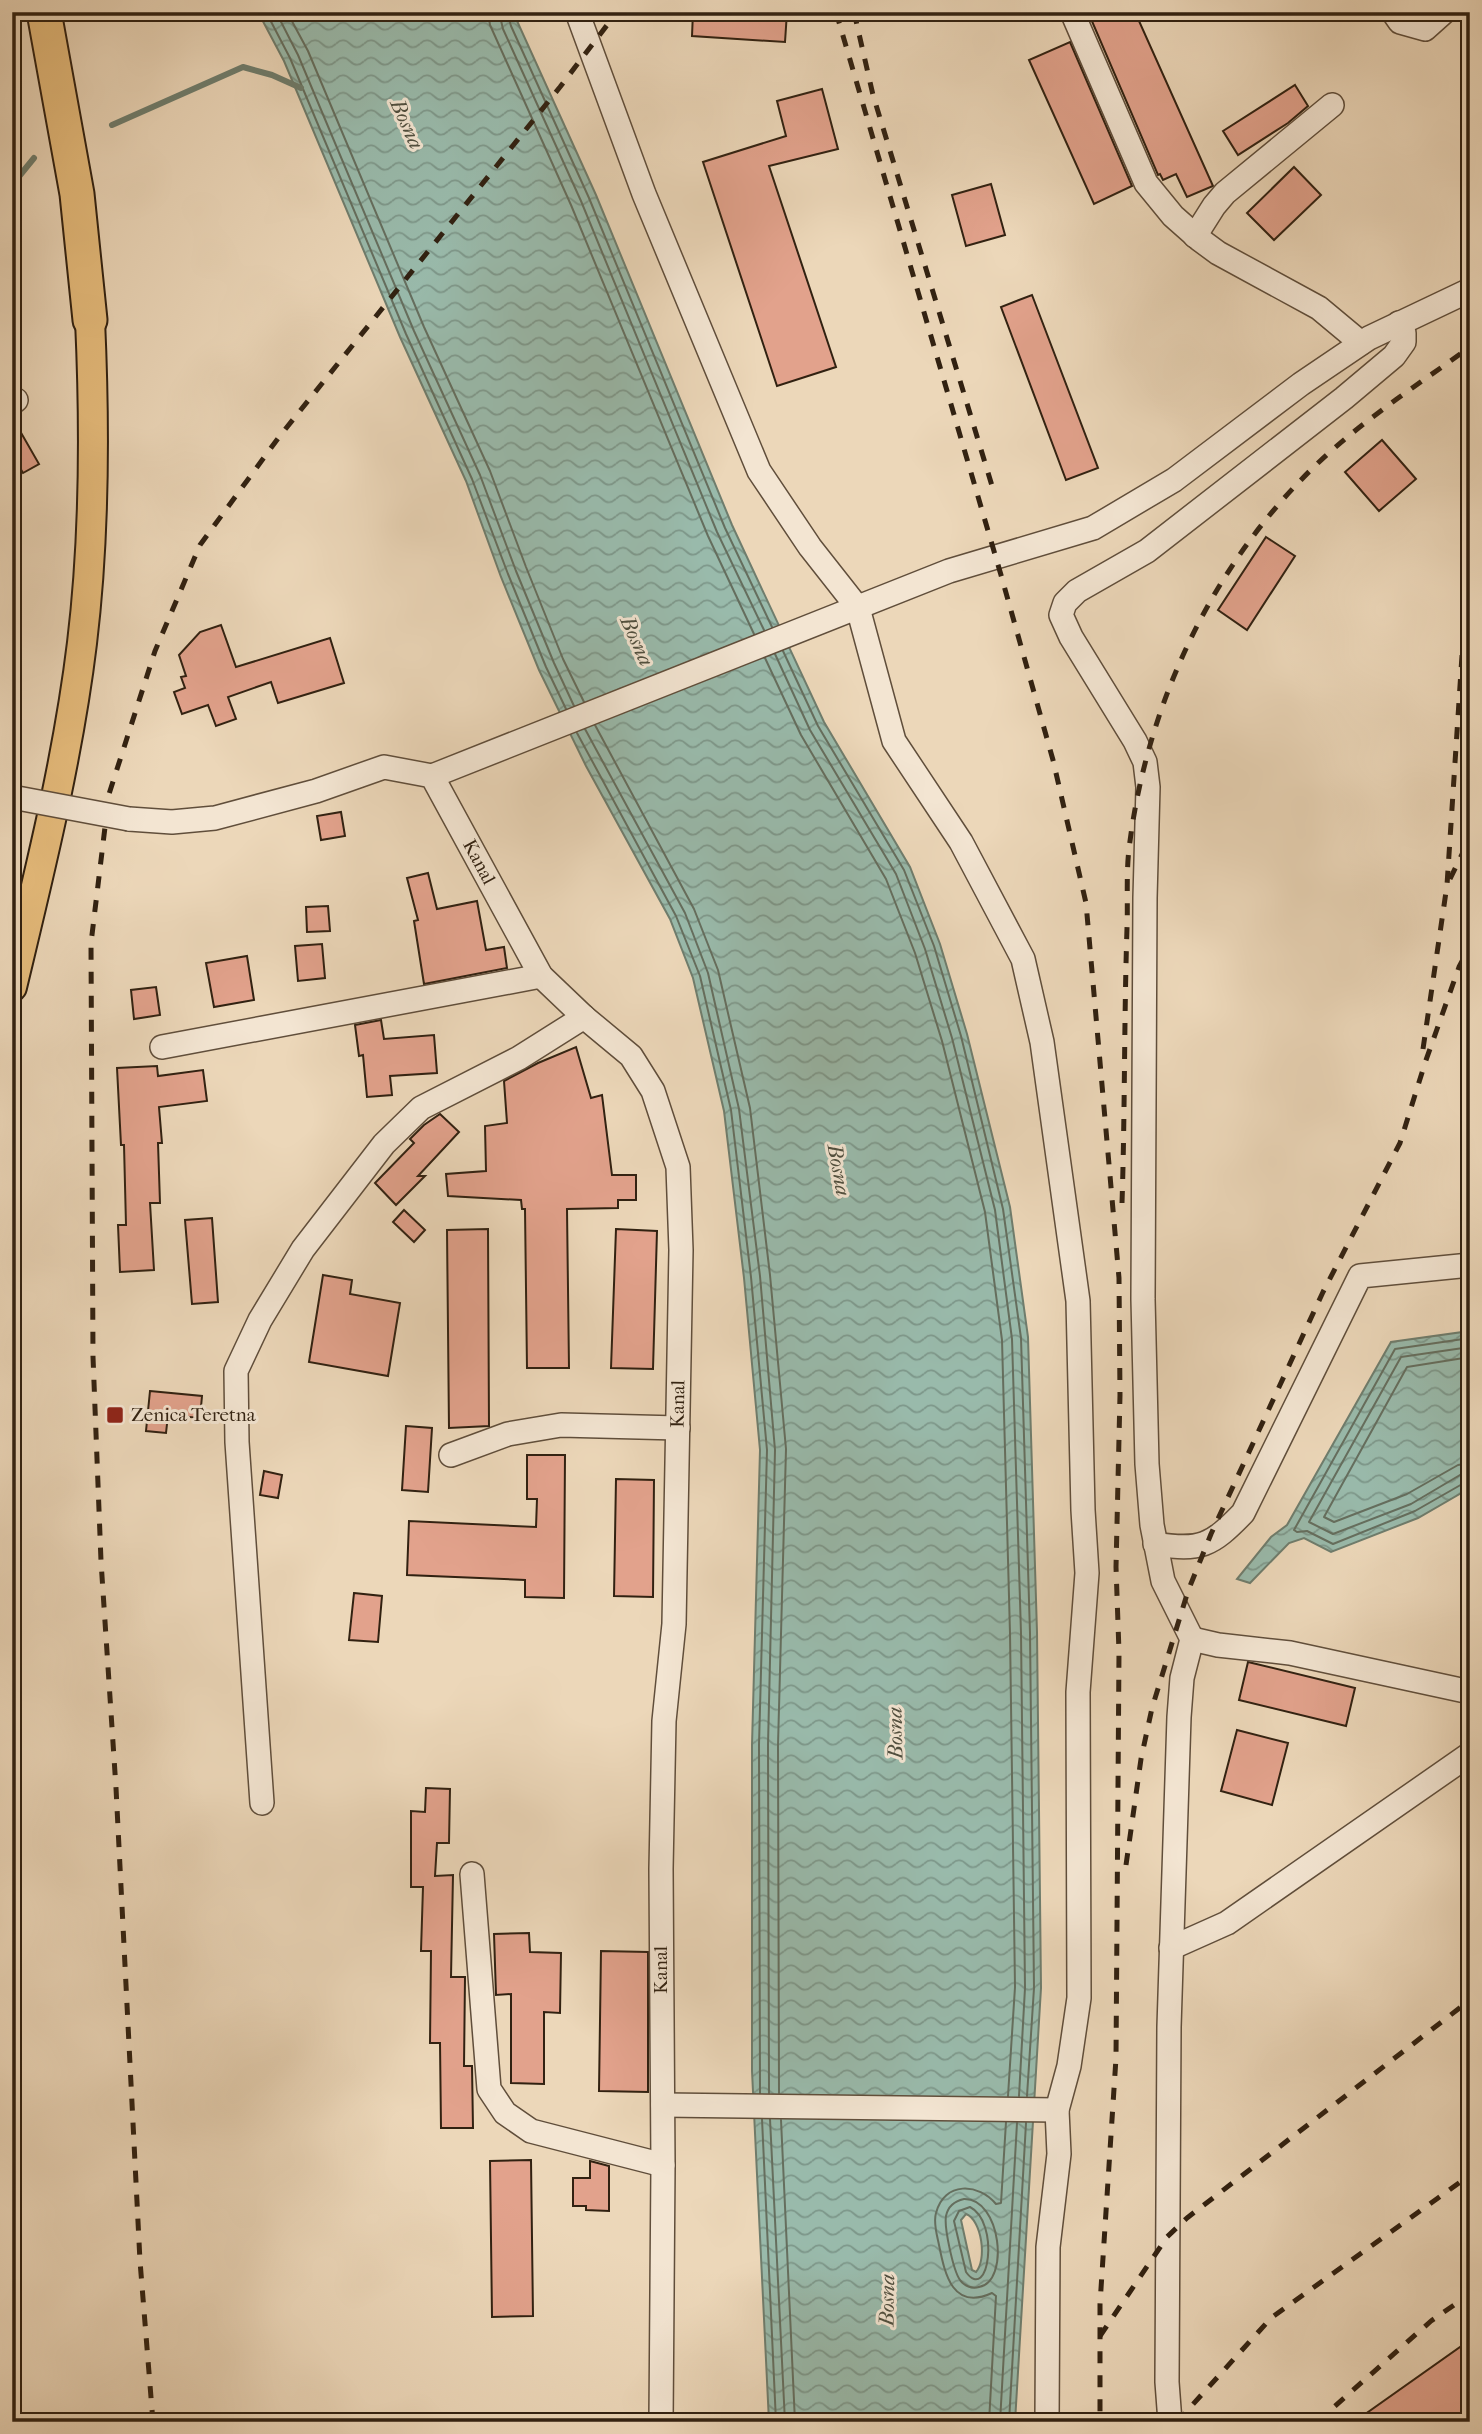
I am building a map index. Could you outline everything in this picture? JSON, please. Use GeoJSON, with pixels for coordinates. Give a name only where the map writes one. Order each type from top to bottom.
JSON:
{"type":"FeatureCollection","features":[{"type":"Feature","properties":{"kind":"highway"},"geometry":{"type":"LineString","coordinates":[[44,12],[77,194],[90,320]]}},
{"type":"Feature","properties":{"kind":"highway"},"geometry":{"type":"LineString","coordinates":[[68,12],[100,237],[100,263],[90,320]]}},
{"type":"Feature","properties":{"kind":"main road"},"geometry":{"type":"LineString","coordinates":[[12,987],[56,794],[81,646],[88,585],[94,453],[90,320]]}},
{"type":"Feature","properties":{"kind":"street"},"geometry":{"type":"LineString","coordinates":[[577,12],[644,194],[759,471],[810,547],[858,608],[894,741],[961,842],[1023,960],[1042,1042],[1078,1301],[1087,1573],[1078,1692],[1079,1998],[1069,2066],[1051,2109],[1059,2154],[1048,2247],[1047,2422]]}},
{"type":"Feature","properties":{"kind":"street"},"geometry":{"type":"LineString","coordinates":[[1072,12],[1146,183],[1173,216],[1218,253],[1320,308],[1361,343]]}},
{"type":"Feature","properties":{"kind":"street"},"geometry":{"type":"LineString","coordinates":[[1393,12],[1400,22],[1425,29],[1444,12]]}},
{"type":"Feature","properties":{"kind":"street"},"geometry":{"type":"LineString","coordinates":[[1195,236],[1225,193],[1332,106]]}},
{"type":"Feature","properties":{"kind":"street"},"geometry":{"type":"LineString","coordinates":[[12,797],[129,819],[172,822],[215,818],[316,791],[384,767],[432,776],[949,571],[1093,528],[1174,480],[1301,384],[1361,343],[1470,290]]}},
{"type":"Feature","properties":{"kind":"street"},"geometry":{"type":"LineString","coordinates":[[1170,2422],[1167,2382],[1167,2238],[1171,1948],[1179,1717],[1182,1678],[1192,1639],[1163,1581],[1152,1525],[1147,1464],[1143,1299],[1148,787],[1145,762],[1135,741],[1071,637],[1061,615],[1065,603],[1077,591],[1147,551],[1394,356],[1404,342],[1404,333],[1399,323]]}},
{"type":"Feature","properties":{"kind":"street","name":"Kanal"},"geometry":{"type":"LineString","coordinates":[[432,776],[541,976],[631,1056],[653,1091],[678,1167],[681,1250],[674,1625],[664,1721],[661,1869],[661,2422]]}},
{"type":"Feature","properties":{"kind":"street"},"geometry":{"type":"LineString","coordinates":[[162,1047],[541,976]]}},
{"type":"Feature","properties":{"kind":"street"},"geometry":{"type":"LineString","coordinates":[[262,1803],[237,1442],[236,1371],[260,1320],[303,1249],[384,1144],[421,1108],[519,1058],[584,1017]]}},
{"type":"Feature","properties":{"kind":"street"},"geometry":{"type":"LineString","coordinates":[[1155,1544],[1186,1549],[1207,1544],[1225,1532],[1243,1513],[1360,1276],[1470,1265]]}},
{"type":"Feature","properties":{"kind":"street"},"geometry":{"type":"LineString","coordinates":[[450,1455],[508,1434],[561,1425],[678,1428]]}},
{"type":"Feature","properties":{"kind":"street"},"geometry":{"type":"LineString","coordinates":[[1192,1639],[1219,1645],[1290,1653],[1470,1692]]}},
{"type":"Feature","properties":{"kind":"street"},"geometry":{"type":"LineString","coordinates":[[1171,1948],[1227,1923],[1470,1754]]}},
{"type":"Feature","properties":{"kind":"street"},"geometry":{"type":"LineString","coordinates":[[472,1874],[489,2090],[505,2113],[531,2131],[663,2165]]}},
{"type":"Feature","properties":{"kind":"street"},"geometry":{"type":"LineString","coordinates":[[663,2105],[1051,2109]]}},
{"type":"Feature","properties":{"kind":"water","name":"Bosna"},"geometry":{"type":"Polygon","coordinates":[[[258,12],[513,12],[596,195],[732,525],[824,722],[910,867],[940,944],[967,1034],[1010,1207],[1028,1337],[1037,1632],[1041,1988],[1015,2422],[769,2422],[752,2071],[752,1745],[760,1450],[744,1278],[724,1111],[693,978],[670,919],[586,766],[539,670],[466,481],[400,337],[284,61],[258,12]],[[966,2214],[961,2220],[972,2270],[976,2272],[982,2250],[979,2232],[966,2214]]]}},
{"type":"Feature","properties":{"kind":"water"},"geometry":{"type":"Polygon","coordinates":[[[1470,1331],[1470,1488],[1418,1518],[1331,1552],[1304,1538],[1289,1543],[1250,1583],[1237,1579],[1271,1537],[1287,1525],[1391,1342],[1470,1331]]]}},
{"type":"Feature","properties":{"kind":"building"},"geometry":{"type":"Polygon","coordinates":[[[693,12],[787,12],[785,42],[692,36],[693,12]]]}},
{"type":"Feature","properties":{"kind":"building"},"geometry":{"type":"Polygon","coordinates":[[[1088,12],[1135,12],[1213,186],[1187,197],[1176,174],[1163,180],[1160,174],[1158,175],[1088,12]]]}},
{"type":"Feature","properties":{"kind":"building"},"geometry":{"type":"Polygon","coordinates":[[[1070,42],[1132,186],[1094,204],[1029,60],[1070,42]]]}},
{"type":"Feature","properties":{"kind":"building"},"geometry":{"type":"Polygon","coordinates":[[[1295,85],[1308,106],[1288,123],[1238,155],[1223,131],[1295,85]]]}},
{"type":"Feature","properties":{"kind":"building"},"geometry":{"type":"Polygon","coordinates":[[[822,89],[838,149],[769,166],[836,367],[777,386],[703,162],[786,136],[777,101],[822,89]]]}},
{"type":"Feature","properties":{"kind":"building"},"geometry":{"type":"Polygon","coordinates":[[[1294,167],[1321,195],[1274,240],[1247,213],[1294,167]]]}},
{"type":"Feature","properties":{"kind":"building"},"geometry":{"type":"Polygon","coordinates":[[[991,184],[1005,235],[966,246],[952,195],[991,184]]]}},
{"type":"Feature","properties":{"kind":"building"},"geometry":{"type":"Polygon","coordinates":[[[1032,295],[1098,468],[1066,480],[1001,307],[1032,295]]]}},
{"type":"Feature","properties":{"kind":"building"},"geometry":{"type":"Polygon","coordinates":[[[12,417],[39,464],[23,473],[12,454],[12,417]]]}},
{"type":"Feature","properties":{"kind":"building"},"geometry":{"type":"Polygon","coordinates":[[[1382,440],[1416,479],[1379,511],[1345,472],[1382,440]]]}},
{"type":"Feature","properties":{"kind":"building"},"geometry":{"type":"Polygon","coordinates":[[[1266,537],[1295,556],[1247,630],[1218,610],[1266,537]]]}},
{"type":"Feature","properties":{"kind":"building"},"geometry":{"type":"Polygon","coordinates":[[[221,625],[236,667],[330,638],[344,683],[278,703],[271,682],[228,697],[236,719],[216,726],[208,705],[182,714],[174,692],[185,688],[181,677],[186,676],[179,655],[200,632],[221,625]]]}},
{"type":"Feature","properties":{"kind":"building"},"geometry":{"type":"Polygon","coordinates":[[[341,812],[345,836],[321,840],[317,816],[341,812]]]}},
{"type":"Feature","properties":{"kind":"building"},"geometry":{"type":"Polygon","coordinates":[[[428,873],[437,909],[477,901],[486,950],[504,947],[507,968],[424,984],[414,921],[418,920],[407,878],[428,873]]]}},
{"type":"Feature","properties":{"kind":"building"},"geometry":{"type":"Polygon","coordinates":[[[328,906],[330,931],[307,932],[306,907],[328,906]]]}},
{"type":"Feature","properties":{"kind":"building"},"geometry":{"type":"Polygon","coordinates":[[[322,944],[325,978],[298,981],[295,946],[322,944]]]}},
{"type":"Feature","properties":{"kind":"building"},"geometry":{"type":"Polygon","coordinates":[[[247,956],[254,1000],[214,1007],[206,963],[247,956]]]}},
{"type":"Feature","properties":{"kind":"building"},"geometry":{"type":"Polygon","coordinates":[[[156,987],[160,1015],[134,1019],[131,990],[156,987]]]}},
{"type":"Feature","properties":{"kind":"building"},"geometry":{"type":"Polygon","coordinates":[[[381,1020],[384,1039],[434,1035],[437,1073],[390,1076],[392,1095],[367,1097],[363,1055],[359,1056],[355,1025],[381,1020]]]}},
{"type":"Feature","properties":{"kind":"building"},"geometry":{"type":"Polygon","coordinates":[[[576,1047],[591,1098],[602,1095],[612,1175],[636,1175],[636,1200],[618,1200],[618,1208],[567,1209],[569,1368],[527,1368],[525,1209],[522,1209],[521,1200],[448,1196],[446,1174],[486,1171],[485,1126],[507,1123],[504,1081],[576,1047]]]}},
{"type":"Feature","properties":{"kind":"building"},"geometry":{"type":"Polygon","coordinates":[[[157,1066],[158,1076],[203,1070],[207,1101],[159,1107],[162,1143],[158,1143],[160,1203],[150,1203],[154,1270],[120,1272],[118,1225],[126,1225],[124,1145],[121,1145],[117,1068],[157,1066]]]}},
{"type":"Feature","properties":{"kind":"building"},"geometry":{"type":"Polygon","coordinates":[[[440,1114],[459,1132],[418,1176],[425,1176],[396,1205],[375,1183],[414,1143],[410,1139],[440,1114]]]}},
{"type":"Feature","properties":{"kind":"building"},"geometry":{"type":"Polygon","coordinates":[[[404,1210],[425,1230],[414,1242],[393,1222],[404,1210]]]}},
{"type":"Feature","properties":{"kind":"building"},"geometry":{"type":"Polygon","coordinates":[[[212,1218],[218,1302],[192,1304],[185,1220],[212,1218]]]}},
{"type":"Feature","properties":{"kind":"building"},"geometry":{"type":"Polygon","coordinates":[[[488,1229],[489,1426],[449,1428],[447,1230],[488,1229]]]}},
{"type":"Feature","properties":{"kind":"building"},"geometry":{"type":"Polygon","coordinates":[[[616,1229],[657,1231],[653,1369],[611,1368],[616,1229]]]}},
{"type":"Feature","properties":{"kind":"building"},"geometry":{"type":"Polygon","coordinates":[[[323,1275],[352,1280],[350,1294],[400,1303],[388,1376],[309,1362],[323,1275]]]}},
{"type":"Feature","properties":{"kind":"building"},"geometry":{"type":"Polygon","coordinates":[[[150,1391],[202,1396],[200,1418],[168,1415],[166,1433],[146,1431],[150,1391]]]}},
{"type":"Feature","properties":{"kind":"building"},"geometry":{"type":"Polygon","coordinates":[[[406,1426],[432,1428],[428,1492],[402,1490],[406,1426]]]}},
{"type":"Feature","properties":{"kind":"building"},"geometry":{"type":"Polygon","coordinates":[[[527,1455],[565,1455],[564,1598],[525,1597],[525,1580],[407,1575],[409,1521],[536,1527],[537,1499],[527,1499],[527,1455]]]}},
{"type":"Feature","properties":{"kind":"building"},"geometry":{"type":"Polygon","coordinates":[[[264,1471],[282,1475],[278,1498],[260,1495],[264,1471]]]}},
{"type":"Feature","properties":{"kind":"building"},"geometry":{"type":"Polygon","coordinates":[[[616,1479],[654,1480],[653,1597],[614,1596],[616,1479]]]}},
{"type":"Feature","properties":{"kind":"building"},"geometry":{"type":"Polygon","coordinates":[[[354,1593],[382,1596],[378,1642],[349,1640],[354,1593]]]}},
{"type":"Feature","properties":{"kind":"building"},"geometry":{"type":"Polygon","coordinates":[[[1248,1662],[1355,1688],[1346,1726],[1239,1700],[1248,1662]]]}},
{"type":"Feature","properties":{"kind":"building"},"geometry":{"type":"Polygon","coordinates":[[[1237,1730],[1288,1743],[1272,1805],[1221,1791],[1237,1730]]]}},
{"type":"Feature","properties":{"kind":"building"},"geometry":{"type":"Polygon","coordinates":[[[426,1788],[450,1789],[449,1843],[437,1843],[435,1876],[453,1875],[451,1977],[465,1977],[464,2066],[472,2066],[473,2128],[441,2128],[440,2043],[430,2043],[431,1951],[421,1951],[423,1887],[411,1887],[411,1811],[425,1812],[426,1788]]]}},
{"type":"Feature","properties":{"kind":"building"},"geometry":{"type":"Polygon","coordinates":[[[529,1933],[530,1952],[561,1953],[560,2013],[544,2012],[544,2084],[511,2083],[511,1994],[496,1995],[494,1934],[529,1933]]]}},
{"type":"Feature","properties":{"kind":"building"},"geometry":{"type":"Polygon","coordinates":[[[601,1951],[648,1952],[648,2092],[599,2091],[601,1951]]]}},
{"type":"Feature","properties":{"kind":"building"},"geometry":{"type":"Polygon","coordinates":[[[531,2160],[533,2316],[492,2317],[490,2161],[531,2160]]]}},
{"type":"Feature","properties":{"kind":"building"},"geometry":{"type":"Polygon","coordinates":[[[590,2161],[609,2166],[609,2211],[586,2210],[586,2206],[573,2206],[573,2178],[590,2178],[590,2161]]]}},
{"type":"Feature","properties":{"kind":"building"},"geometry":{"type":"Polygon","coordinates":[[[1470,2340],[1470,2422],[1354,2422],[1470,2340]]]}},
{"type":"Feature","properties":{"kind":"waterway"},"geometry":{"type":"LineString","coordinates":[[112,125],[243,67],[272,75],[301,88]]}},
{"type":"Feature","properties":{"kind":"waterway"},"geometry":{"type":"LineString","coordinates":[[12,185],[34,158]]}},
{"type":"Feature","properties":{"kind":"railway"},"geometry":{"type":"LineString","coordinates":[[153,2422],[140,2261],[116,1788],[101,1561],[93,1357],[91,943],[109,794],[155,651],[200,545],[279,437],[617,12]]}},
{"type":"Feature","properties":{"kind":"railway"},"geometry":{"type":"LineString","coordinates":[[836,12],[1053,760],[1086,903],[1119,1278],[1116,2058],[1100,2304],[1100,2422]]}},
{"type":"Feature","properties":{"kind":"railway"},"geometry":{"type":"LineString","coordinates":[[854,12],[873,95],[993,489]]}},
{"type":"Feature","properties":{"kind":"railway"},"geometry":{"type":"LineString","coordinates":[[1122,1203],[1128,859],[1137,798],[1165,699],[1208,605],[1235,561],[1266,519],[1300,481],[1339,444],[1470,347]]}},
{"type":"Feature","properties":{"kind":"railway"},"geometry":{"type":"LineString","coordinates":[[1423,1049],[1447,885],[1464,625],[1470,600]]}},
{"type":"Feature","properties":{"kind":"railway"},"geometry":{"type":"LineString","coordinates":[[1450,879],[1470,838]]}},
{"type":"Feature","properties":{"kind":"railway"},"geometry":{"type":"LineString","coordinates":[[1126,1865],[1141,1759],[1152,1708],[1188,1591],[1211,1534],[1323,1292],[1400,1143],[1459,967],[1470,946]]}},
{"type":"Feature","properties":{"kind":"railway"},"geometry":{"type":"LineString","coordinates":[[1100,2336],[1167,2237],[1187,2218],[1470,2000]]}},
{"type":"Feature","properties":{"kind":"railway"},"geometry":{"type":"LineString","coordinates":[[1177,2422],[1271,2318],[1470,2175]]}},
{"type":"Feature","properties":{"kind":"railway"},"geometry":{"type":"LineString","coordinates":[[1317,2422],[1431,2321],[1470,2294]]}},
{"type":"Feature","properties":{"kind":"place","name":"Zenica Teretna"},"geometry":{"type":"Point","coordinates":[115,1415]}}]}
